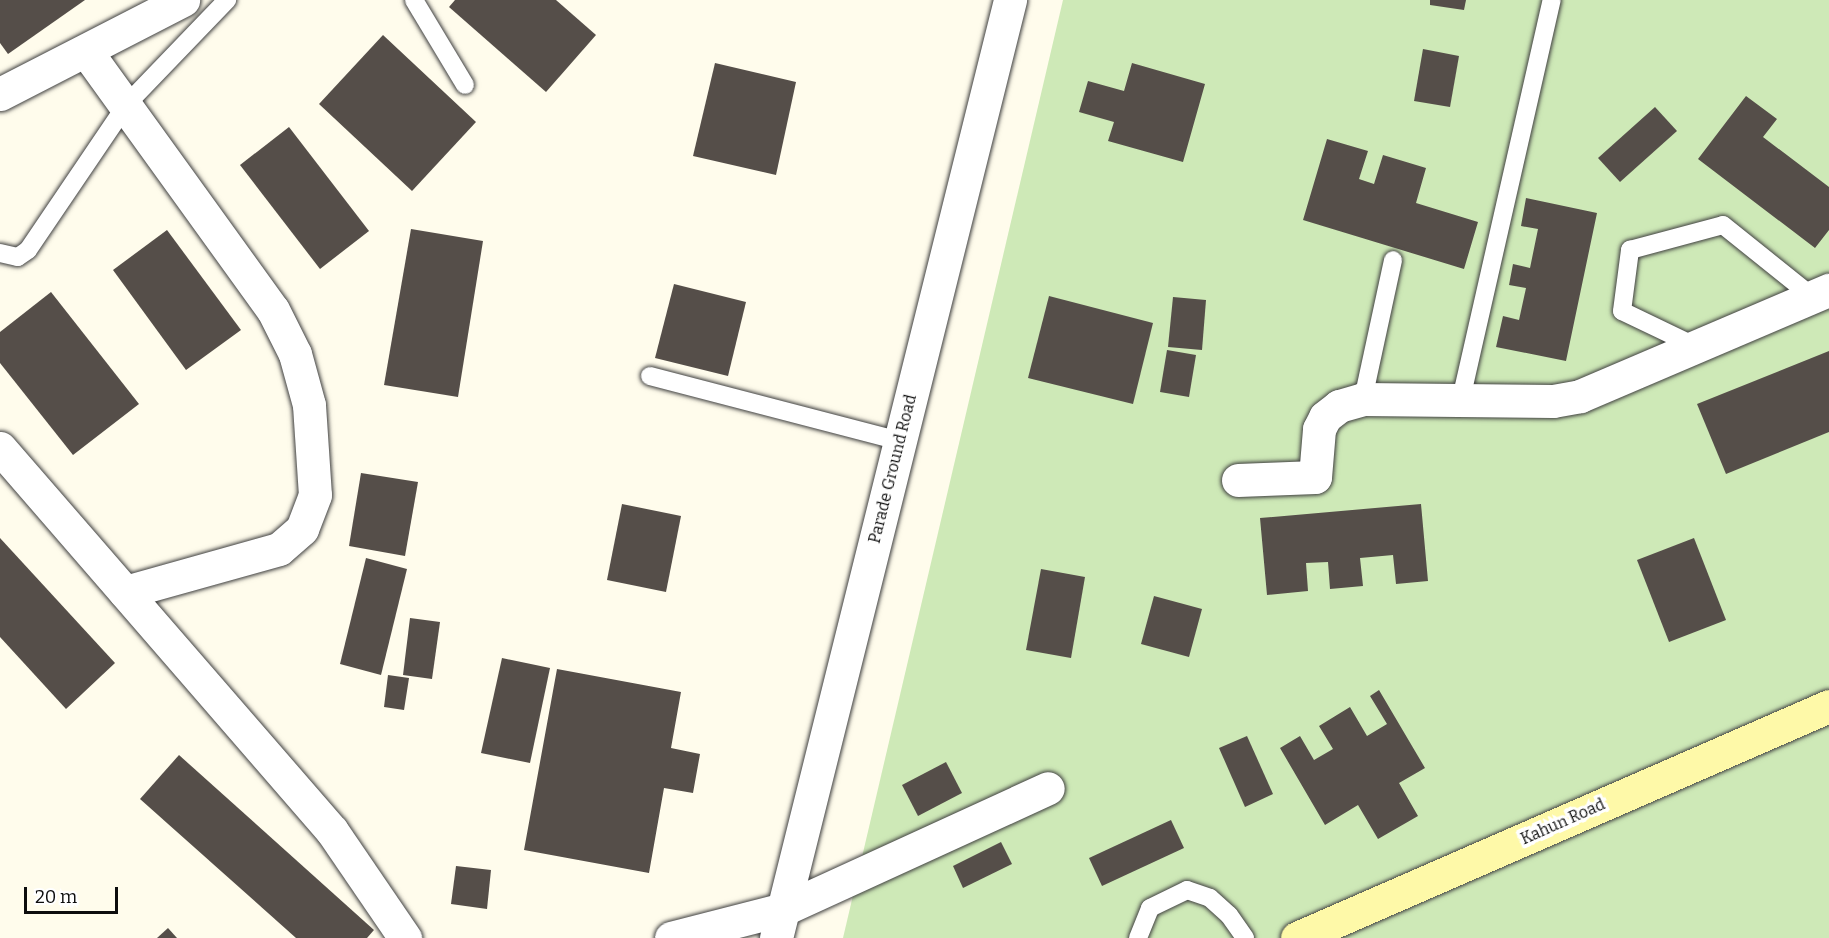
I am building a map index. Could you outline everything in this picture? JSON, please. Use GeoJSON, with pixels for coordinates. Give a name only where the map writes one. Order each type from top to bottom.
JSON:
{"type":"FeatureCollection","features":[{"type":"Feature","properties":{"kind":"street"},"geometry":{"type":"LineString","coordinates":[[0,94],[183,0]]}},
{"type":"Feature","properties":{"kind":"street","name":"Parade Ground Road"},"geometry":{"type":"LineString","coordinates":[[780,923],[1010,0]]}},
{"type":"Feature","properties":{"kind":"street"},"geometry":{"type":"LineString","coordinates":[[86,51],[273,310],[295,354],[309,405],[315,495],[302,529],[279,549],[125,592]]}},
{"type":"Feature","properties":{"kind":"street"},"geometry":{"type":"LineString","coordinates":[[1238,480],[1315,477],[1319,429],[1325,417],[1339,406],[1363,399],[1553,401],[1580,396],[1699,348],[1821,293]]}},
{"type":"Feature","properties":{"kind":"street"},"geometry":{"type":"LineString","coordinates":[[0,448],[332,831],[405,938]]}},
{"type":"Feature","properties":{"kind":"street","name":"Kahun Road"},"geometry":{"type":"LineString","coordinates":[[1297,938],[1829,706]]}},
{"type":"Feature","properties":{"kind":"street"},"geometry":{"type":"LineString","coordinates":[[671,938],[780,923],[1048,788]]}},
{"type":"Feature","properties":{"kind":"lane"},"geometry":{"type":"LineString","coordinates":[[0,253],[18,257],[28,249],[126,105],[227,0]]}},
{"type":"Feature","properties":{"kind":"lane"},"geometry":{"type":"LineString","coordinates":[[414,0],[465,85]]}},
{"type":"Feature","properties":{"kind":"lane"},"geometry":{"type":"LineString","coordinates":[[1461,399],[1552,0]]}},
{"type":"Feature","properties":{"kind":"lane"},"geometry":{"type":"LineString","coordinates":[[1699,348],[1622,311],[1630,250],[1723,225],[1821,293]]}},
{"type":"Feature","properties":{"kind":"lane"},"geometry":{"type":"LineString","coordinates":[[1363,399],[1393,260]]}},
{"type":"Feature","properties":{"kind":"lane"},"geometry":{"type":"LineString","coordinates":[[650,376],[900,441]]}},
{"type":"Feature","properties":{"kind":"lane"},"geometry":{"type":"LineString","coordinates":[[1138,938],[1150,908],[1187,890],[1210,898],[1229,915],[1245,938]]}},
{"type":"Feature","properties":{"kind":"green space"},"geometry":{"type":"Polygon","coordinates":[[[1063,0],[1829,0],[1829,938],[843,938],[1063,0]]]}},
{"type":"Feature","properties":{"kind":"building"},"geometry":{"type":"Polygon","coordinates":[[[0,0],[85,0],[8,54],[0,43],[0,0]]]}},
{"type":"Feature","properties":{"kind":"building"},"geometry":{"type":"Polygon","coordinates":[[[455,0],[556,0],[596,35],[546,92],[449,7],[455,0]]]}},
{"type":"Feature","properties":{"kind":"building"},"geometry":{"type":"Polygon","coordinates":[[[1430,0],[1466,0],[1464,10],[1430,5],[1430,0]]]}},
{"type":"Feature","properties":{"kind":"building"},"geometry":{"type":"Polygon","coordinates":[[[383,35],[476,122],[412,191],[319,104],[383,35]]]}},
{"type":"Feature","properties":{"kind":"building"},"geometry":{"type":"Polygon","coordinates":[[[1423,49],[1459,56],[1450,107],[1414,101],[1423,49]]]}},
{"type":"Feature","properties":{"kind":"building"},"geometry":{"type":"Polygon","coordinates":[[[715,63],[796,82],[776,175],[693,156],[715,63]]]}},
{"type":"Feature","properties":{"kind":"building"},"geometry":{"type":"Polygon","coordinates":[[[1132,63],[1205,84],[1183,162],[1108,141],[1114,122],[1079,112],[1088,81],[1124,91],[1132,63]]]}},
{"type":"Feature","properties":{"kind":"building"},"geometry":{"type":"Polygon","coordinates":[[[1746,96],[1777,119],[1763,137],[1829,187],[1829,230],[1815,248],[1698,159],[1746,96]]]}},
{"type":"Feature","properties":{"kind":"building"},"geometry":{"type":"Polygon","coordinates":[[[1655,107],[1677,131],[1620,182],[1598,158],[1655,107]]]}},
{"type":"Feature","properties":{"kind":"building"},"geometry":{"type":"Polygon","coordinates":[[[289,127],[369,231],[320,269],[240,165],[289,127]]]}},
{"type":"Feature","properties":{"kind":"building"},"geometry":{"type":"Polygon","coordinates":[[[1327,139],[1368,151],[1359,179],[1374,184],[1383,155],[1426,168],[1416,203],[1478,222],[1464,269],[1303,220],[1327,139]]]}},
{"type":"Feature","properties":{"kind":"building"},"geometry":{"type":"Polygon","coordinates":[[[1526,198],[1597,213],[1566,361],[1496,347],[1503,316],[1519,320],[1526,288],[1509,285],[1513,264],[1530,268],[1538,229],[1521,226],[1526,198]]]}},
{"type":"Feature","properties":{"kind":"building"},"geometry":{"type":"Polygon","coordinates":[[[411,229],[483,241],[458,397],[384,385],[411,229]]]}},
{"type":"Feature","properties":{"kind":"building"},"geometry":{"type":"Polygon","coordinates":[[[167,230],[241,330],[186,370],[113,270],[167,230]]]}},
{"type":"Feature","properties":{"kind":"building"},"geometry":{"type":"Polygon","coordinates":[[[674,284],[746,302],[728,376],[655,358],[674,284]]]}},
{"type":"Feature","properties":{"kind":"building"},"geometry":{"type":"Polygon","coordinates":[[[51,292],[139,404],[73,455],[0,363],[0,332],[51,292]]]}},
{"type":"Feature","properties":{"kind":"building"},"geometry":{"type":"Polygon","coordinates":[[[1049,296],[1153,323],[1133,404],[1028,378],[1049,296]]]}},
{"type":"Feature","properties":{"kind":"building"},"geometry":{"type":"Polygon","coordinates":[[[1173,297],[1206,300],[1202,350],[1168,347],[1173,297]]]}},
{"type":"Feature","properties":{"kind":"building"},"geometry":{"type":"Polygon","coordinates":[[[1167,350],[1196,355],[1189,397],[1160,392],[1167,350]]]}},
{"type":"Feature","properties":{"kind":"building"},"geometry":{"type":"Polygon","coordinates":[[[1829,351],[1829,432],[1726,474],[1697,404],[1829,351]]]}},
{"type":"Feature","properties":{"kind":"building"},"geometry":{"type":"Polygon","coordinates":[[[361,473],[418,482],[405,556],[349,546],[361,473]]]}},
{"type":"Feature","properties":{"kind":"building"},"geometry":{"type":"Polygon","coordinates":[[[622,504],[681,516],[666,592],[607,580],[622,504]]]}},
{"type":"Feature","properties":{"kind":"building"},"geometry":{"type":"Polygon","coordinates":[[[1421,504],[1428,581],[1396,584],[1393,555],[1360,558],[1363,586],[1330,589],[1328,562],[1306,563],[1308,591],[1267,595],[1260,518],[1421,504]]]}},
{"type":"Feature","properties":{"kind":"building"},"geometry":{"type":"Polygon","coordinates":[[[0,538],[115,663],[66,709],[0,637],[0,538]]]}},
{"type":"Feature","properties":{"kind":"building"},"geometry":{"type":"Polygon","coordinates":[[[1694,538],[1726,620],[1669,642],[1637,560],[1694,538]]]}},
{"type":"Feature","properties":{"kind":"building"},"geometry":{"type":"Polygon","coordinates":[[[366,558],[407,569],[381,675],[340,664],[366,558]]]}},
{"type":"Feature","properties":{"kind":"building"},"geometry":{"type":"Polygon","coordinates":[[[1041,569],[1085,577],[1071,658],[1026,650],[1041,569]]]}},
{"type":"Feature","properties":{"kind":"building"},"geometry":{"type":"Polygon","coordinates":[[[1154,596],[1202,609],[1189,657],[1141,644],[1154,596]]]}},
{"type":"Feature","properties":{"kind":"building"},"geometry":{"type":"Polygon","coordinates":[[[410,618],[440,622],[432,679],[403,675],[410,618]]]}},
{"type":"Feature","properties":{"kind":"building"},"geometry":{"type":"Polygon","coordinates":[[[502,658],[550,668],[530,763],[481,753],[502,658]]]}},
{"type":"Feature","properties":{"kind":"building"},"geometry":{"type":"Polygon","coordinates":[[[557,669],[681,692],[671,748],[700,754],[693,793],[664,788],[649,873],[524,850],[557,669]]]}},
{"type":"Feature","properties":{"kind":"building"},"geometry":{"type":"Polygon","coordinates":[[[388,675],[409,678],[404,710],[384,707],[388,675]]]}},
{"type":"Feature","properties":{"kind":"building"},"geometry":{"type":"Polygon","coordinates":[[[1379,690],[1425,768],[1399,783],[1418,816],[1378,839],[1358,805],[1325,825],[1280,748],[1300,736],[1314,760],[1333,749],[1319,726],[1350,707],[1367,736],[1387,724],[1370,696],[1379,690]]]}},
{"type":"Feature","properties":{"kind":"building"},"geometry":{"type":"Polygon","coordinates":[[[1247,736],[1273,794],[1245,807],[1219,748],[1247,736]]]}},
{"type":"Feature","properties":{"kind":"building"},"geometry":{"type":"Polygon","coordinates":[[[179,755],[374,930],[367,938],[296,938],[140,799],[179,755]]]}},
{"type":"Feature","properties":{"kind":"building"},"geometry":{"type":"Polygon","coordinates":[[[946,762],[962,793],[918,816],[902,785],[946,762]]]}},
{"type":"Feature","properties":{"kind":"building"},"geometry":{"type":"Polygon","coordinates":[[[1171,820],[1184,848],[1102,886],[1089,858],[1171,820]]]}},
{"type":"Feature","properties":{"kind":"building"},"geometry":{"type":"Polygon","coordinates":[[[1001,842],[1012,864],[963,888],[953,866],[1001,842]]]}},
{"type":"Feature","properties":{"kind":"building"},"geometry":{"type":"Polygon","coordinates":[[[456,866],[491,870],[487,909],[451,904],[456,866]]]}},
{"type":"Feature","properties":{"kind":"building"},"geometry":{"type":"Polygon","coordinates":[[[168,928],[177,938],[157,938],[168,928]]]}}]}
